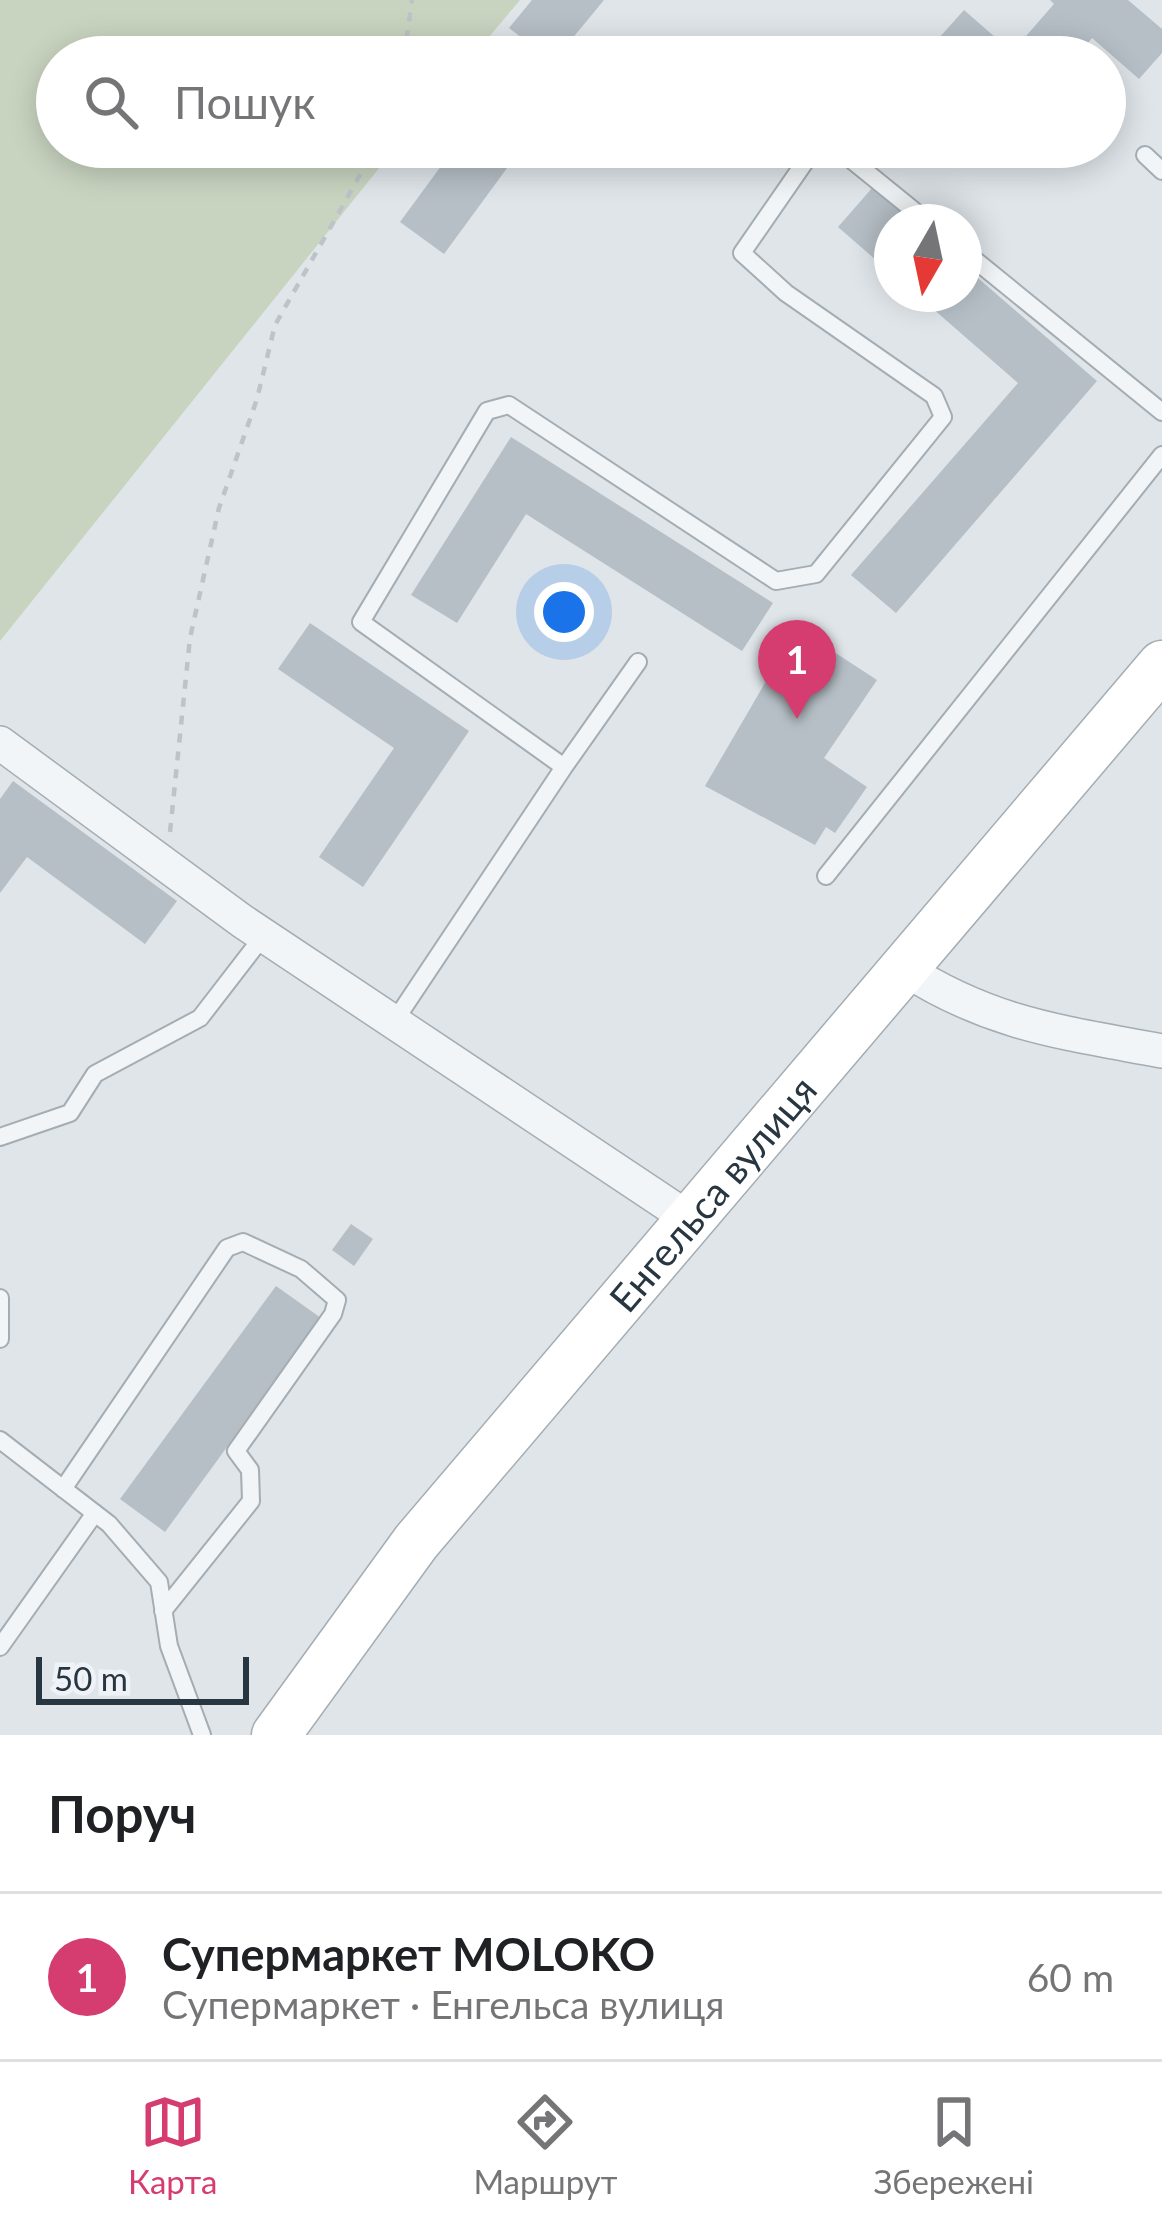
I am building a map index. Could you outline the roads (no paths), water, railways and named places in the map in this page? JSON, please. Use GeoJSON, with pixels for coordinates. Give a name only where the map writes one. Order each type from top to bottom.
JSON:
{"type":"FeatureCollection","features":[{"type":"Feature","properties":{"kind":"street","name":"Енгельса вулиця"},"geometry":{"type":"LineString","coordinates":[[276,1735],[416,1542],[1162,665]]}},
{"type":"Feature","properties":{"kind":"street"},"geometry":{"type":"LineString","coordinates":[[0,743],[264,935],[691,1220]]}},
{"type":"Feature","properties":{"kind":"street"},"geometry":{"type":"LineString","coordinates":[[902,968],[957,1003],[1016,1024],[1162,1051]]}},
{"type":"Feature","properties":{"kind":"lane"},"geometry":{"type":"LineString","coordinates":[[1145,155],[1162,171]]}},
{"type":"Feature","properties":{"kind":"lane"},"geometry":{"type":"LineString","coordinates":[[564,767],[361,622],[488,411],[509,405],[776,581],[816,574],[943,417],[934,396],[786,293],[742,254],[801,168]]}},
{"type":"Feature","properties":{"kind":"lane"},"geometry":{"type":"LineString","coordinates":[[861,168],[906,204]]}},
{"type":"Feature","properties":{"kind":"lane"},"geometry":{"type":"LineString","coordinates":[[982,266],[1162,412]]}},
{"type":"Feature","properties":{"kind":"lane"},"geometry":{"type":"LineString","coordinates":[[826,876],[1162,455]]}},
{"type":"Feature","properties":{"kind":"lane"},"geometry":{"type":"LineString","coordinates":[[394,1022],[638,662]]}},
{"type":"Feature","properties":{"kind":"lane"},"geometry":{"type":"LineString","coordinates":[[0,1137],[70,1113],[95,1074],[200,1018],[264,935]]}},
{"type":"Feature","properties":{"kind":"lane"},"geometry":{"type":"LineString","coordinates":[[63,1489],[227,1248],[242,1242],[301,1269],[337,1300],[333,1314],[236,1451],[250,1470],[251,1501],[164,1611]]}},
{"type":"Feature","properties":{"kind":"lane"},"geometry":{"type":"LineString","coordinates":[[0,1298],[0,1339]]}},
{"type":"Feature","properties":{"kind":"lane"},"geometry":{"type":"LineString","coordinates":[[0,1440],[95,1514],[159,1582],[170,1646],[202,1735]]}},
{"type":"Feature","properties":{"kind":"lane"},"geometry":{"type":"LineString","coordinates":[[0,1647],[95,1514]]}},
{"type":"Feature","properties":{"kind":"place","name":"Супермаркет MOLOKO"},"geometry":{"type":"Point","coordinates":[797,719]}}]}
